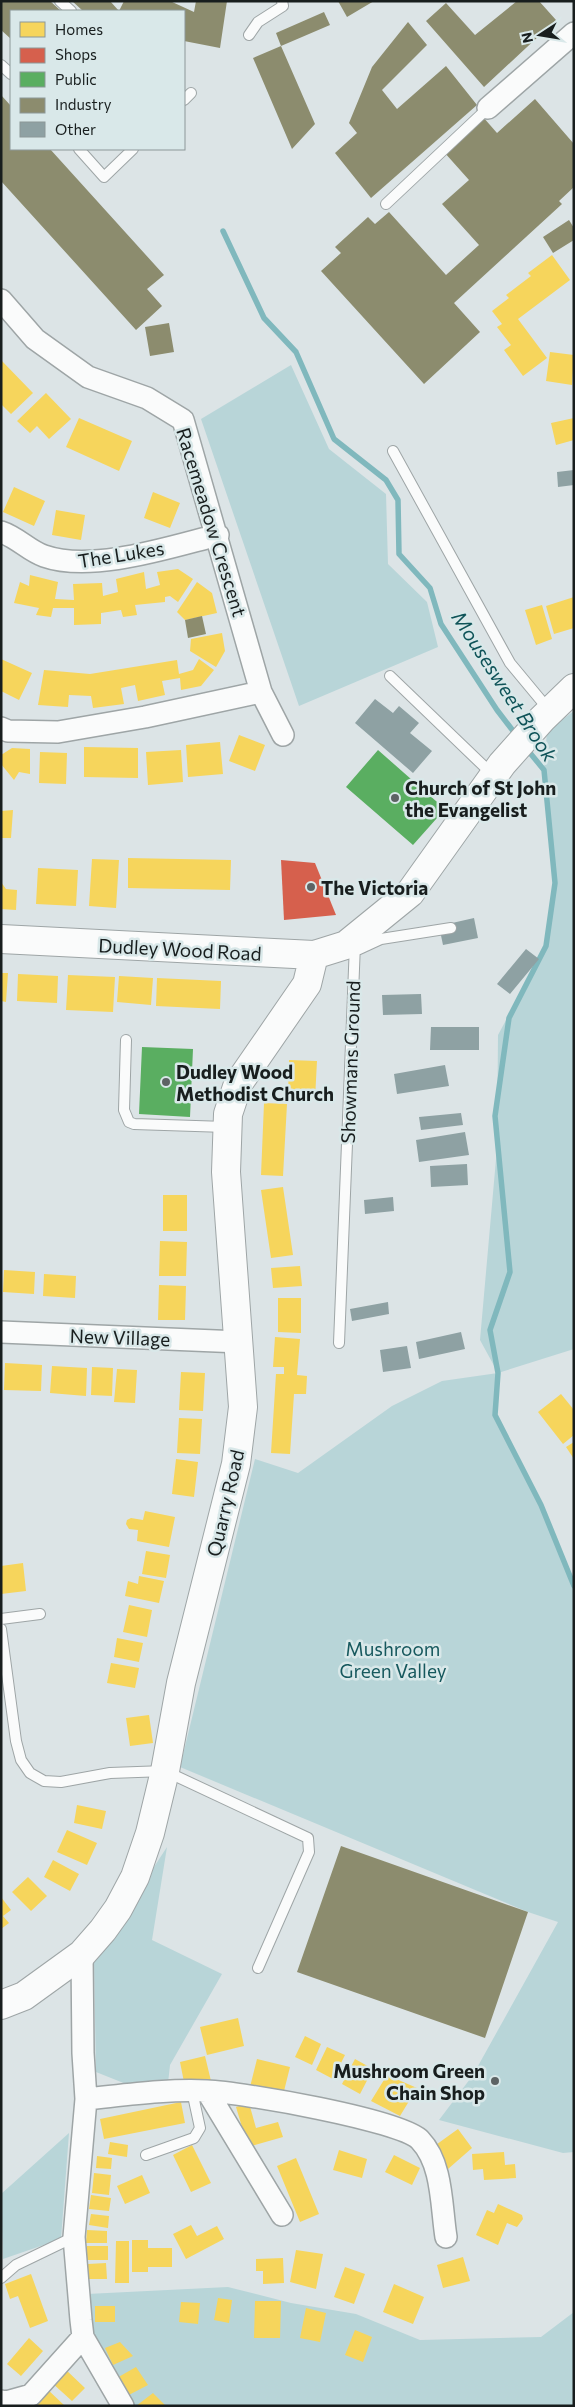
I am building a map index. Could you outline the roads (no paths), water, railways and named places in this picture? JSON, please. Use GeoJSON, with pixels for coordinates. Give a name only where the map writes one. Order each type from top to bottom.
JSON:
{"type":"FeatureCollection","features":[{"type":"Feature","properties":{"kind":"street"},"geometry":{"type":"LineString","coordinates":[[488,108],[574,33]]}},
{"type":"Feature","properties":{"kind":"street","name":"Racemeadow Crescent"},"geometry":{"type":"LineString","coordinates":[[1,300],[35,339],[88,378],[147,398],[183,420],[218,535],[261,692],[283,735]]}},
{"type":"Feature","properties":{"kind":"street","name":"The Lukes"},"geometry":{"type":"LineString","coordinates":[[1,532],[43,556],[68,562],[134,556],[218,535]]}},
{"type":"Feature","properties":{"kind":"street","name":"Dudley Wood Road"},"geometry":{"type":"LineString","coordinates":[[1,939],[314,955],[346,945],[355,945],[410,894],[498,770],[546,715],[574,688]]}},
{"type":"Feature","properties":{"kind":"street"},"geometry":{"type":"LineString","coordinates":[[1,728],[8,731],[58,732],[145,717],[261,692]]}},
{"type":"Feature","properties":{"kind":"street","name":"Quarry Road"},"geometry":{"type":"LineString","coordinates":[[1,2005],[24,1996],[82,1954],[118,1909],[135,1877],[150,1833],[165,1771],[181,1683],[236,1464],[243,1408],[240,1342],[226,1172],[226,1127],[238,1084],[307,984],[314,955]]}},
{"type":"Feature","properties":{"kind":"street","name":"New Village"},"geometry":{"type":"LineString","coordinates":[[1,1332],[240,1342]]}},
{"type":"Feature","properties":{"kind":"street"},"geometry":{"type":"LineString","coordinates":[[82,1954],[83,2053],[86,2099],[74,2237],[83,2337],[123,2406]]}},
{"type":"Feature","properties":{"kind":"street"},"geometry":{"type":"LineString","coordinates":[[86,2099],[141,2093],[199,2091],[250,2095],[383,2123],[418,2138],[435,2164],[446,2237]]}},
{"type":"Feature","properties":{"kind":"street"},"geometry":{"type":"LineString","coordinates":[[199,2091],[282,2215]]}},
{"type":"Feature","properties":{"kind":"street"},"geometry":{"type":"LineString","coordinates":[[1,2401],[6,2402],[31,2396],[83,2337]]}},
{"type":"Feature","properties":{"kind":"lane"},"geometry":{"type":"LineString","coordinates":[[60,1],[70,10]]}},
{"type":"Feature","properties":{"kind":"lane"},"geometry":{"type":"LineString","coordinates":[[249,35],[258,22],[283,6],[282,1]]}},
{"type":"Feature","properties":{"kind":"lane"},"geometry":{"type":"LineString","coordinates":[[386,204],[488,108]]}},
{"type":"Feature","properties":{"kind":"lane"},"geometry":{"type":"LineString","coordinates":[[80,150],[104,177],[132,150]]}},
{"type":"Feature","properties":{"kind":"lane"},"geometry":{"type":"LineString","coordinates":[[393,451],[510,663],[546,715]]}},
{"type":"Feature","properties":{"kind":"lane"},"geometry":{"type":"LineString","coordinates":[[390,676],[498,770]]}},
{"type":"Feature","properties":{"kind":"lane"},"geometry":{"type":"LineString","coordinates":[[355,945],[451,928]]}},
{"type":"Feature","properties":{"kind":"lane","name":"Showmans Ground"},"geometry":{"type":"LineString","coordinates":[[339,1343],[355,945]]}},
{"type":"Feature","properties":{"kind":"lane"},"geometry":{"type":"LineString","coordinates":[[126,1040],[124,1110],[129,1122],[134,1124],[226,1127]]}},
{"type":"Feature","properties":{"kind":"lane"},"geometry":{"type":"LineString","coordinates":[[1,1619],[40,1614]]}},
{"type":"Feature","properties":{"kind":"lane"},"geometry":{"type":"LineString","coordinates":[[1,1629],[16,1741],[21,1760],[30,1773],[44,1781],[61,1782],[110,1773],[165,1771],[308,1838],[309,1852],[258,1968]]}},
{"type":"Feature","properties":{"kind":"lane"},"geometry":{"type":"LineString","coordinates":[[146,2154],[194,2138],[198,2134],[200,2128],[199,2091]]}},
{"type":"Feature","properties":{"kind":"lane"},"geometry":{"type":"LineString","coordinates":[[1,2278],[16,2266],[74,2237]]}},
{"type":"Feature","properties":{"kind":"waterway","name":"Mousesweet Brook"},"geometry":{"type":"LineString","coordinates":[[223,231],[264,318],[296,352],[334,439],[386,480],[398,500],[399,554],[430,588],[441,624],[497,710],[517,736]]}},
{"type":"Feature","properties":{"kind":"waterway","name":"Mousesweet Brook"},"geometry":{"type":"LineString","coordinates":[[526,748],[544,770],[555,883],[546,946],[509,1018],[495,1116],[510,1272],[490,1330],[498,1373],[495,1415],[541,1505],[574,1586]]}},
{"type":"Feature","properties":{"kind":"place","name":"Church of St John the Evangelist"},"geometry":{"type":"Point","coordinates":[395,798]}},
{"type":"Feature","properties":{"kind":"place","name":"The Victoria"},"geometry":{"type":"Point","coordinates":[311,887]}},
{"type":"Feature","properties":{"kind":"place","name":"Dudley Wood Methodist Church"},"geometry":{"type":"Point","coordinates":[166,1082]}},
{"type":"Feature","properties":{"kind":"place","name":"Mushroom Green Chain Shop"},"geometry":{"type":"Point","coordinates":[495,2081]}},
{"type":"Feature","properties":{"kind":"park label","name":"Mushroom Green Valley"},"geometry":{"type":"Point","coordinates":[393,1659]}}]}
